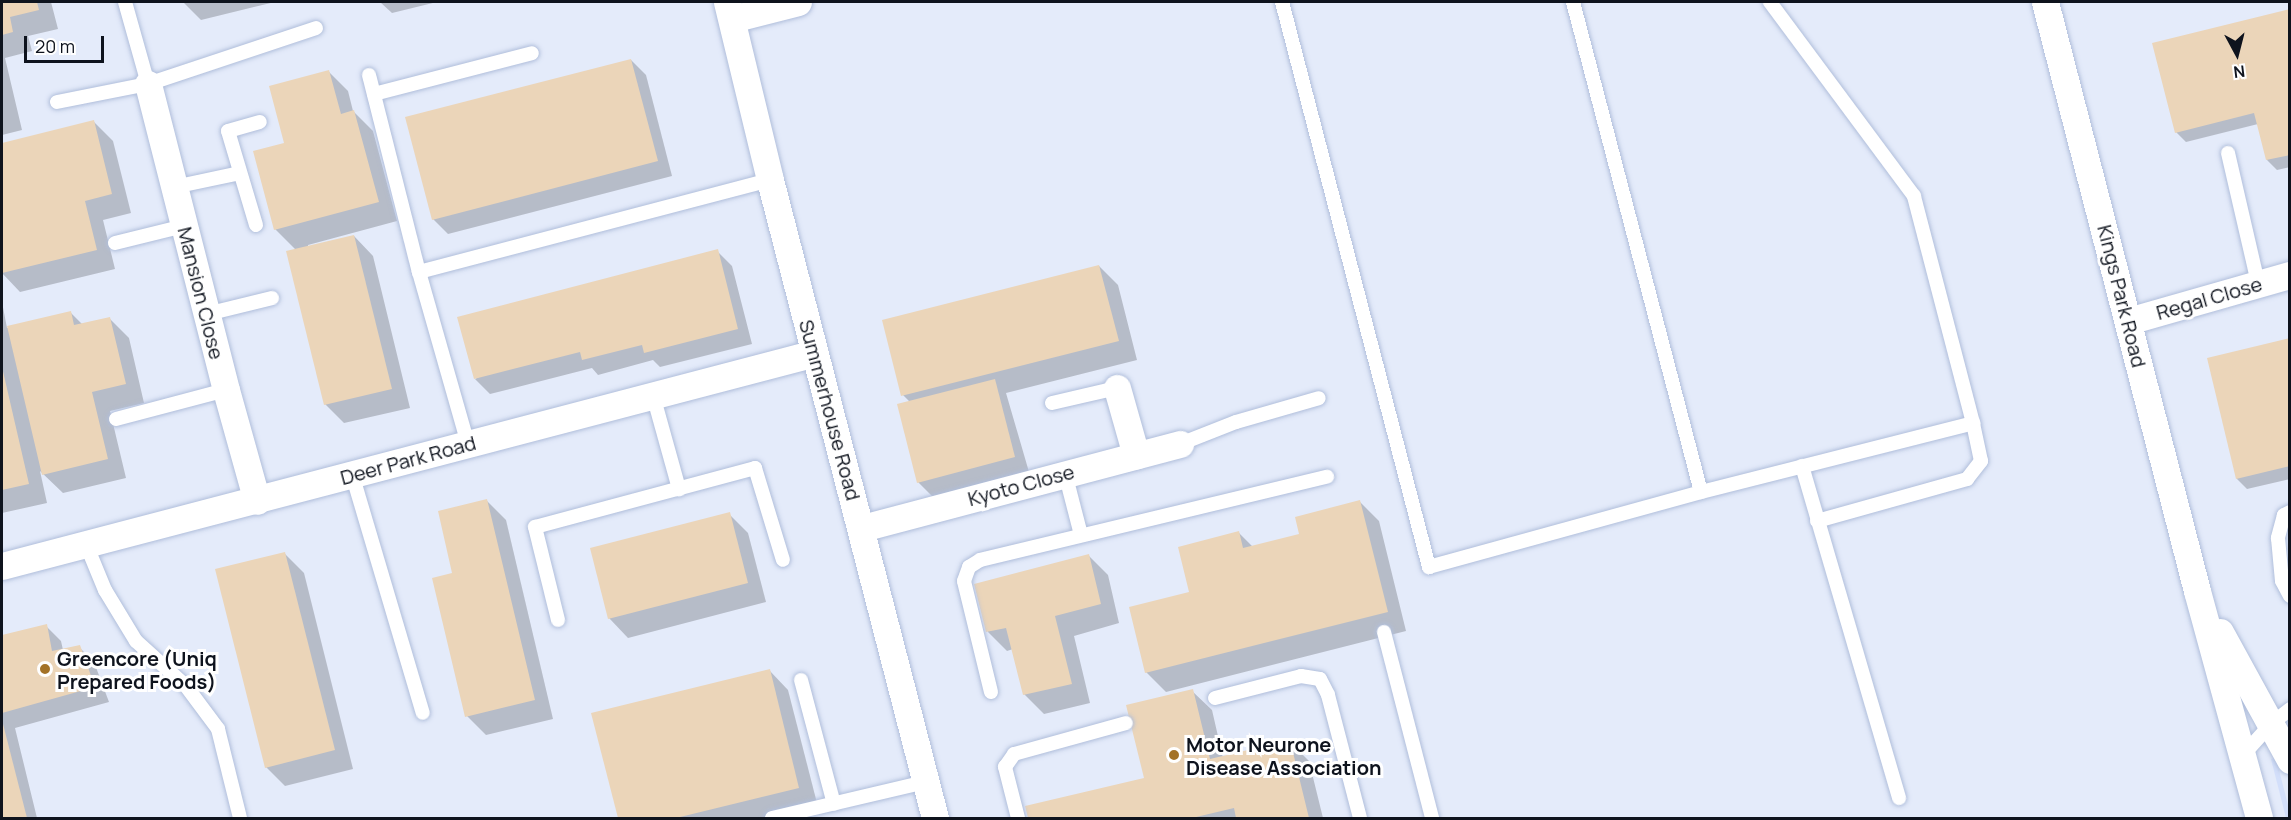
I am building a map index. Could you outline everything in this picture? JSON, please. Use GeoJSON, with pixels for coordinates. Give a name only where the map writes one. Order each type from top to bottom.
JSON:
{"type":"FeatureCollection","features":[{"type":"Feature","properties":{"kind":"street"},"geometry":{"type":"LineString","coordinates":[[730,10],[798,2]]}},
{"type":"Feature","properties":{"kind":"street","name":"Kings Park Road"},"geometry":{"type":"LineString","coordinates":[[2045,2],[2197,591],[2259,819]]}},
{"type":"Feature","properties":{"kind":"street","name":"Summerhouse Road"},"geometry":{"type":"LineString","coordinates":[[730,10],[770,180],[862,528],[935,819]]}},
{"type":"Feature","properties":{"kind":"street","name":"Mansion Close"},"geometry":{"type":"LineString","coordinates":[[148,84],[226,390],[257,501]]}},
{"type":"Feature","properties":{"kind":"street","name":"Regal Close"},"geometry":{"type":"LineString","coordinates":[[2128,321],[2289,275]]}},
{"type":"Feature","properties":{"kind":"street","name":"Deer Park Road"},"geometry":{"type":"LineString","coordinates":[[2,566],[815,353]]}},
{"type":"Feature","properties":{"kind":"street"},"geometry":{"type":"LineString","coordinates":[[1117,388],[1136,455]]}},
{"type":"Feature","properties":{"kind":"street","name":"Kyoto Close"},"geometry":{"type":"LineString","coordinates":[[862,528],[1180,444]]}},
{"type":"Feature","properties":{"kind":"street","name":"Kings Park Road"},"geometry":{"type":"LineString","coordinates":[[2197,591],[2280,717],[2289,760]]}},
{"type":"Feature","properties":{"kind":"lane"},"geometry":{"type":"LineString","coordinates":[[125,2],[148,84]]}},
{"type":"Feature","properties":{"kind":"lane"},"geometry":{"type":"LineString","coordinates":[[1282,2],[1429,567],[1701,492],[1973,423]]}},
{"type":"Feature","properties":{"kind":"lane"},"geometry":{"type":"LineString","coordinates":[[1574,2],[1701,492]]}},
{"type":"Feature","properties":{"kind":"lane"},"geometry":{"type":"LineString","coordinates":[[1770,2],[1914,196],[1981,461],[1967,479],[1817,521]]}},
{"type":"Feature","properties":{"kind":"lane"},"geometry":{"type":"LineString","coordinates":[[57,102],[148,84],[316,28]]}},
{"type":"Feature","properties":{"kind":"lane"},"geometry":{"type":"LineString","coordinates":[[374,94],[532,53]]}},
{"type":"Feature","properties":{"kind":"lane"},"geometry":{"type":"LineString","coordinates":[[369,75],[419,272],[468,444]]}},
{"type":"Feature","properties":{"kind":"lane"},"geometry":{"type":"LineString","coordinates":[[256,225],[228,131],[260,122]]}},
{"type":"Feature","properties":{"kind":"lane"},"geometry":{"type":"LineString","coordinates":[[2228,153],[2258,283]]}},
{"type":"Feature","properties":{"kind":"lane"},"geometry":{"type":"LineString","coordinates":[[174,187],[240,173]]}},
{"type":"Feature","properties":{"kind":"lane"},"geometry":{"type":"LineString","coordinates":[[419,272],[770,180]]}},
{"type":"Feature","properties":{"kind":"lane"},"geometry":{"type":"LineString","coordinates":[[114,243],[184,226]]}},
{"type":"Feature","properties":{"kind":"lane"},"geometry":{"type":"LineString","coordinates":[[207,314],[272,298]]}},
{"type":"Feature","properties":{"kind":"lane"},"geometry":{"type":"LineString","coordinates":[[1052,403],[1117,388]]}},
{"type":"Feature","properties":{"kind":"lane"},"geometry":{"type":"LineString","coordinates":[[116,419],[226,390]]}},
{"type":"Feature","properties":{"kind":"lane"},"geometry":{"type":"LineString","coordinates":[[653,394],[679,489]]}},
{"type":"Feature","properties":{"kind":"lane"},"geometry":{"type":"LineString","coordinates":[[1180,444],[1236,422],[1319,398]]}},
{"type":"Feature","properties":{"kind":"lane"},"geometry":{"type":"LineString","coordinates":[[1802,466],[1899,798]]}},
{"type":"Feature","properties":{"kind":"lane"},"geometry":{"type":"LineString","coordinates":[[558,620],[535,527],[755,468],[783,560]]}},
{"type":"Feature","properties":{"kind":"lane"},"geometry":{"type":"LineString","coordinates":[[1065,473],[1081,534]]}},
{"type":"Feature","properties":{"kind":"lane"},"geometry":{"type":"LineString","coordinates":[[352,474],[423,713]]}},
{"type":"Feature","properties":{"kind":"lane"},"geometry":{"type":"LineString","coordinates":[[991,692],[964,581],[969,567],[994,555],[1327,477]]}},
{"type":"Feature","properties":{"kind":"lane"},"geometry":{"type":"LineString","coordinates":[[2289,513],[2284,515],[2278,538],[2282,581],[2289,596]]}},
{"type":"Feature","properties":{"kind":"lane"},"geometry":{"type":"LineString","coordinates":[[86,544],[105,590],[136,641],[186,686],[218,729],[240,819]]}},
{"type":"Feature","properties":{"kind":"lane"},"geometry":{"type":"LineString","coordinates":[[1384,632],[1432,819]]}},
{"type":"Feature","properties":{"kind":"lane"},"geometry":{"type":"LineString","coordinates":[[1215,698],[1301,676],[1320,679],[1328,695],[1360,819]]}},
{"type":"Feature","properties":{"kind":"lane"},"geometry":{"type":"LineString","coordinates":[[801,680],[834,804]]}},
{"type":"Feature","properties":{"kind":"lane"},"geometry":{"type":"LineString","coordinates":[[2243,755],[2280,717]]}},
{"type":"Feature","properties":{"kind":"lane"},"geometry":{"type":"LineString","coordinates":[[1018,819],[1005,767],[1014,754],[1126,723]]}},
{"type":"Feature","properties":{"kind":"lane"},"geometry":{"type":"LineString","coordinates":[[772,819],[926,782]]}},
{"type":"Feature","properties":{"kind":"shaded area"},"geometry":{"type":"Polygon","coordinates":[[[2,2],[2289,2],[2289,818],[2,818],[2,2]]]}},
{"type":"Feature","properties":{"kind":"shaded area"},"geometry":{"type":"Polygon","coordinates":[[[2276,758],[2289,809],[2289,818],[2286,818],[2271,759],[2276,758]]]}},
{"type":"Feature","properties":{"kind":"building"},"geometry":{"type":"Polygon","coordinates":[[[2,2],[37,2],[39,10],[10,17],[13,32],[2,35],[2,2]]]}},
{"type":"Feature","properties":{"kind":"building"},"geometry":{"type":"Polygon","coordinates":[[[2290,9],[2290,155],[2266,160],[2254,113],[2175,133],[2152,43],[2290,9]]]}},
{"type":"Feature","properties":{"kind":"building"},"geometry":{"type":"Polygon","coordinates":[[[631,59],[658,161],[432,220],[405,117],[631,59]]]}},
{"type":"Feature","properties":{"kind":"building"},"geometry":{"type":"Polygon","coordinates":[[[329,70],[341,114],[354,110],[379,202],[274,230],[253,151],[284,143],[269,86],[329,70]]]}},
{"type":"Feature","properties":{"kind":"building"},"geometry":{"type":"Polygon","coordinates":[[[94,120],[112,194],[85,201],[97,250],[2,273],[2,143],[94,120]]]}},
{"type":"Feature","properties":{"kind":"building"},"geometry":{"type":"Polygon","coordinates":[[[354,235],[392,389],[324,405],[286,251],[354,235]]]}},
{"type":"Feature","properties":{"kind":"building"},"geometry":{"type":"Polygon","coordinates":[[[718,249],[738,329],[644,353],[642,345],[582,360],[580,352],[474,379],[457,317],[718,249]]]}},
{"type":"Feature","properties":{"kind":"building"},"geometry":{"type":"Polygon","coordinates":[[[1099,265],[1119,341],[901,396],[882,320],[1099,265]]]}},
{"type":"Feature","properties":{"kind":"building"},"geometry":{"type":"Polygon","coordinates":[[[71,311],[74,325],[110,317],[126,384],[92,392],[108,459],[42,475],[7,326],[71,311]]]}},
{"type":"Feature","properties":{"kind":"building"},"geometry":{"type":"Polygon","coordinates":[[[2290,338],[2290,466],[2236,479],[2207,358],[2290,338]]]}},
{"type":"Feature","properties":{"kind":"building"},"geometry":{"type":"Polygon","coordinates":[[[2,367],[29,484],[2,490],[2,367]]]}},
{"type":"Feature","properties":{"kind":"building"},"geometry":{"type":"Polygon","coordinates":[[[995,379],[1015,457],[917,483],[897,404],[995,379]]]}},
{"type":"Feature","properties":{"kind":"building"},"geometry":{"type":"Polygon","coordinates":[[[487,499],[535,700],[465,717],[432,578],[452,573],[438,511],[487,499]]]}},
{"type":"Feature","properties":{"kind":"building"},"geometry":{"type":"Polygon","coordinates":[[[1360,500],[1388,612],[1145,673],[1129,607],[1189,592],[1178,547],[1239,531],[1243,548],[1299,534],[1295,517],[1360,500]]]}},
{"type":"Feature","properties":{"kind":"building"},"geometry":{"type":"Polygon","coordinates":[[[730,512],[748,583],[608,619],[590,548],[730,512]]]}},
{"type":"Feature","properties":{"kind":"building"},"geometry":{"type":"Polygon","coordinates":[[[285,552],[335,750],[265,768],[215,569],[285,552]]]}},
{"type":"Feature","properties":{"kind":"building"},"geometry":{"type":"Polygon","coordinates":[[[1089,554],[1101,604],[1055,616],[1072,684],[1023,695],[1006,628],[986,632],[974,584],[1089,554]]]}},
{"type":"Feature","properties":{"kind":"building","name":"Greencore (Uniq Prepared Foods)"},"geometry":{"type":"Polygon","coordinates":[[[47,624],[52,651],[80,645],[95,687],[2,713],[2,635],[47,624]]]}},
{"type":"Feature","properties":{"kind":"building"},"geometry":{"type":"Polygon","coordinates":[[[770,669],[799,788],[676,818],[618,818],[591,713],[770,669]]]}},
{"type":"Feature","properties":{"kind":"building"},"geometry":{"type":"Polygon","coordinates":[[[1193,689],[1210,759],[1290,740],[1309,818],[1236,818],[1234,808],[1192,818],[1028,818],[1025,806],[1144,778],[1126,705],[1193,689]]]}},
{"type":"Feature","properties":{"kind":"building"},"geometry":{"type":"Polygon","coordinates":[[[2,720],[27,818],[2,818],[2,720]]]}},
{"type":"Feature","properties":{"kind":"place","name":"Greencore (Uniq Prepared Foods)"},"geometry":{"type":"Point","coordinates":[45,669]}},
{"type":"Feature","properties":{"kind":"place","name":"Motor Neurone Disease Association"},"geometry":{"type":"Point","coordinates":[1174,755]}}]}
